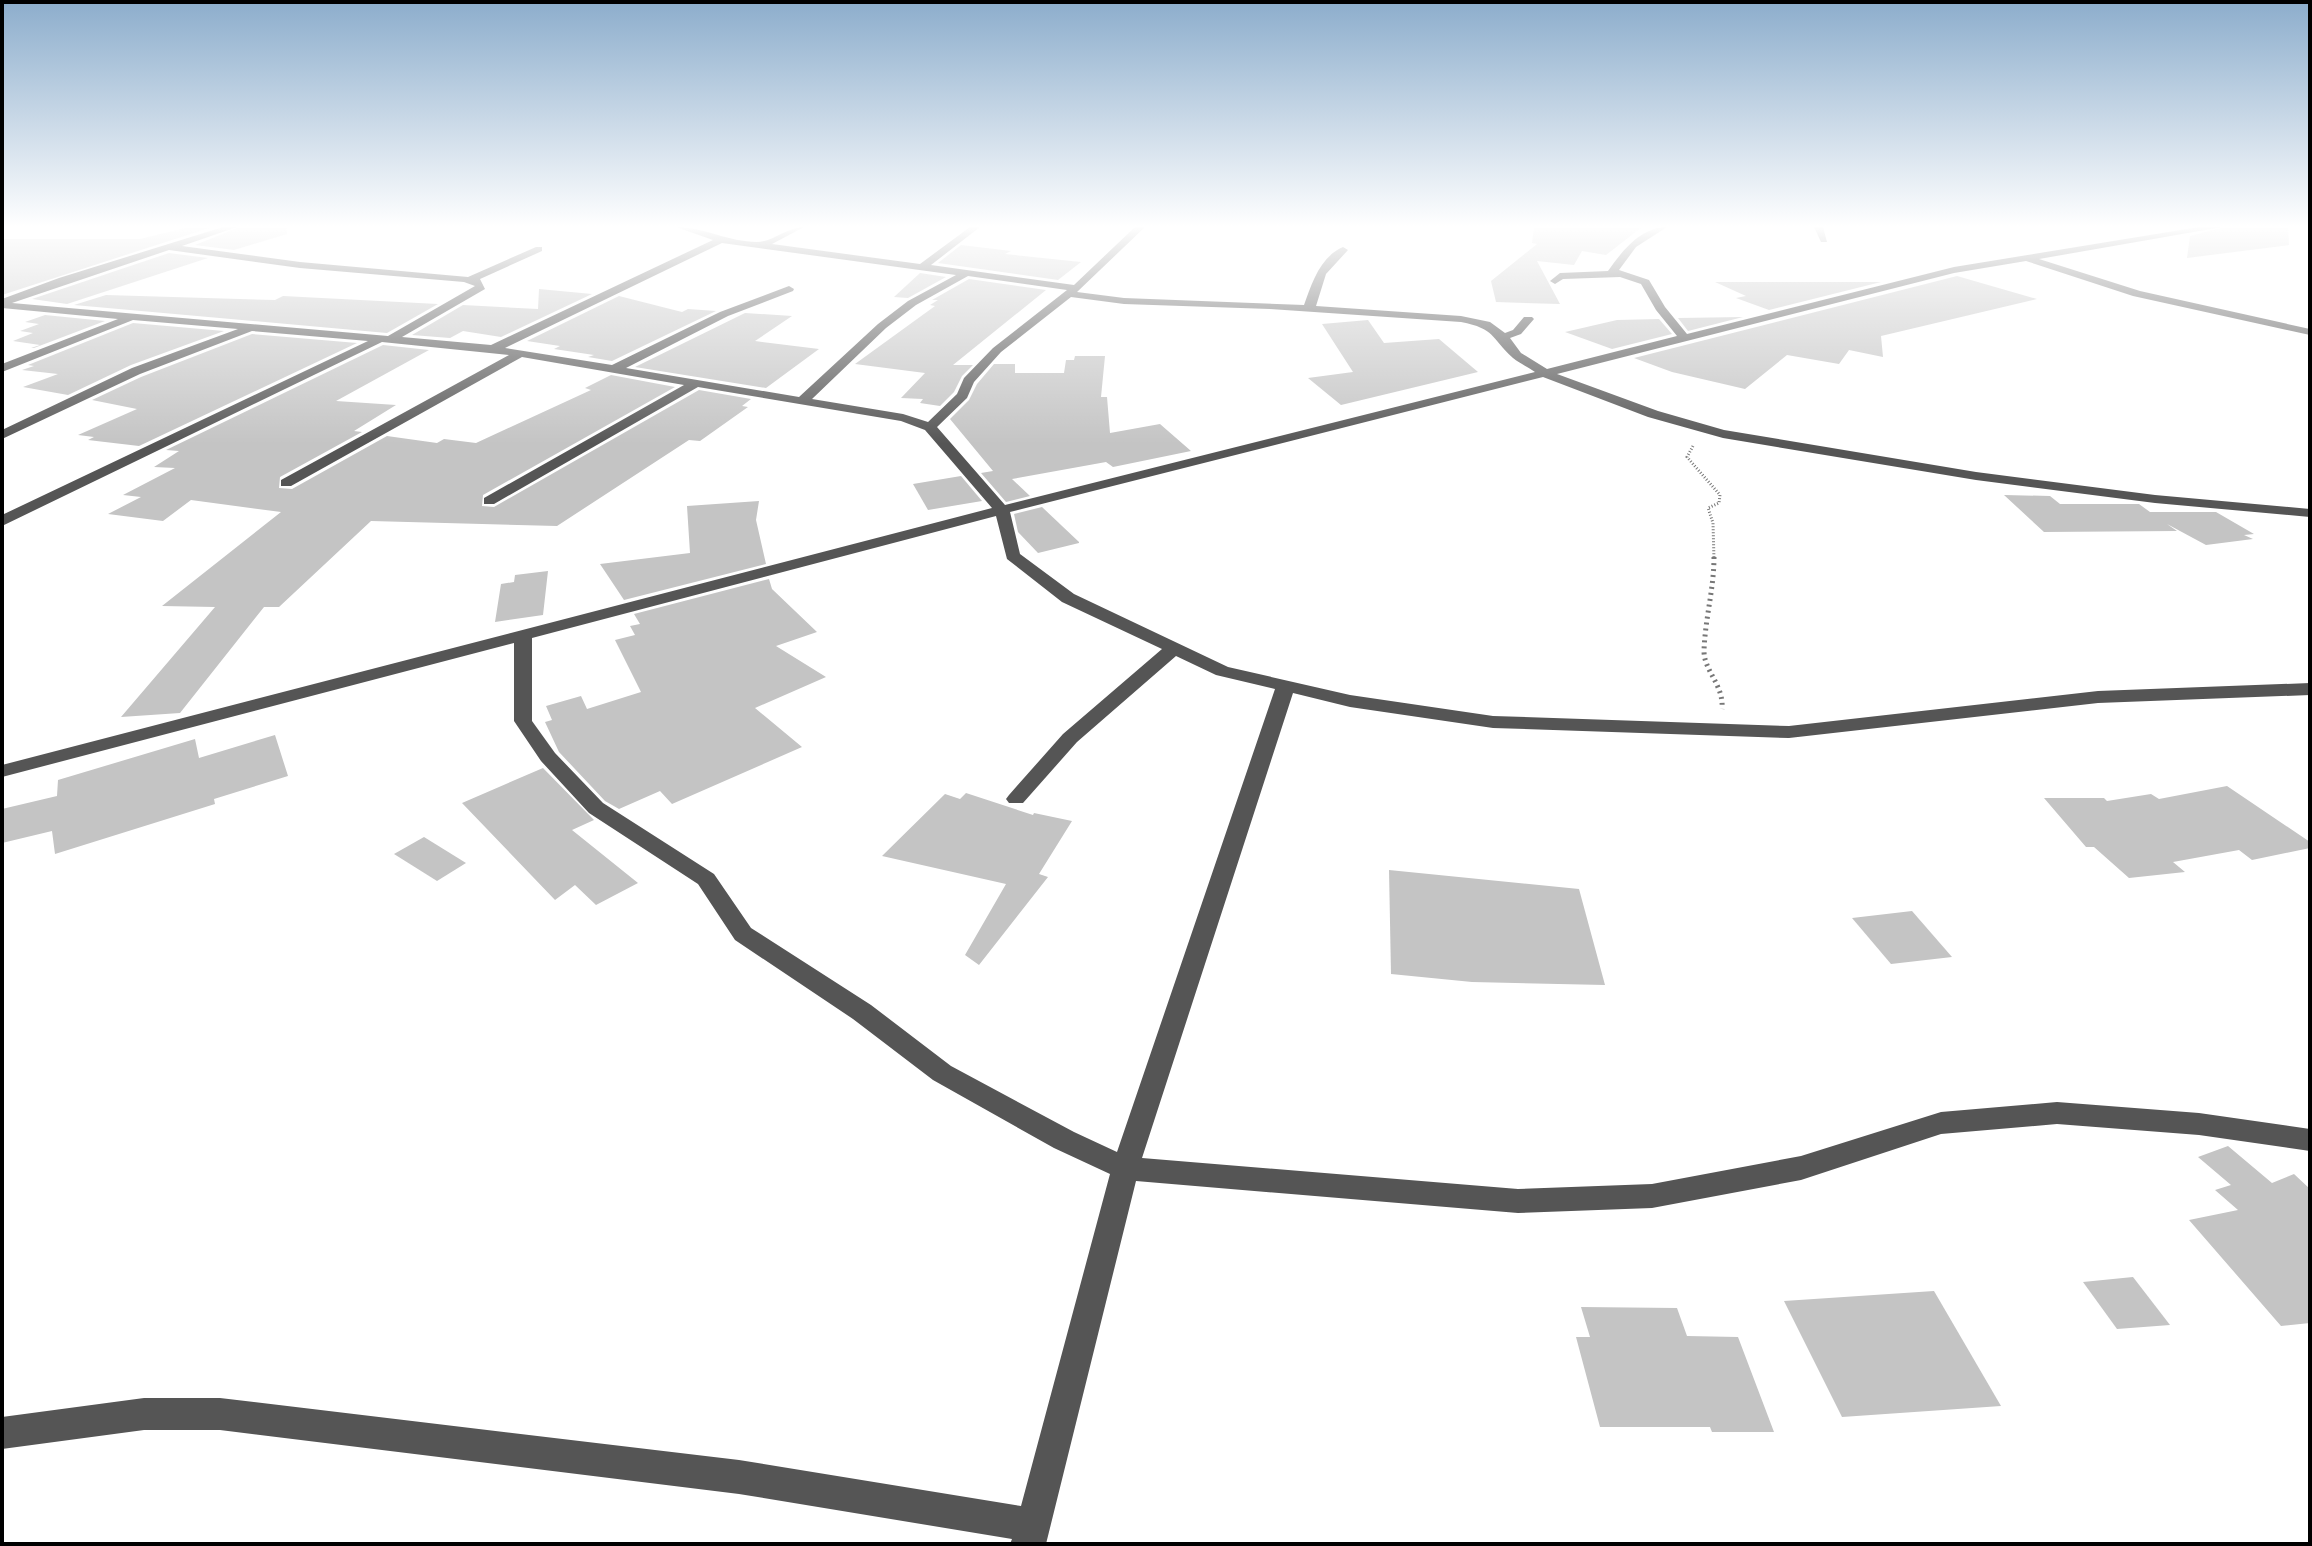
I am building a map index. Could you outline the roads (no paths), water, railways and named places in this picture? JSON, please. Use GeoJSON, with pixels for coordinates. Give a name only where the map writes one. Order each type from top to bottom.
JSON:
{"type":"FeatureCollection","features":[{"type":"Feature","properties":{"kind":"street"},"geometry":{"type":"LineString","coordinates":[[2,521],[385,340],[459,299]]}},
{"type":"Feature","properties":{"kind":"street"},"geometry":{"type":"LineString","coordinates":[[493,349],[597,299]]}},
{"type":"Feature","properties":{"kind":"street"},"geometry":{"type":"LineString","coordinates":[[612,370],[724,314],[763,299]]}},
{"type":"Feature","properties":{"kind":"street"},"geometry":{"type":"LineString","coordinates":[[800,403],[892,318],[919,299]]}},
{"type":"Feature","properties":{"kind":"street"},"geometry":{"type":"LineString","coordinates":[[930,427],[963,395],[968,381],[997,350],[1062,299]]}},
{"type":"Feature","properties":{"kind":"street"},"geometry":{"type":"LineString","coordinates":[[1114,299],[1461,319],[1486,324],[1503,337],[1517,355],[1546,374],[1695,426],[1738,437],[1976,476],[2155,499],[2310,513]]}},
{"type":"Feature","properties":{"kind":"street"},"geometry":{"type":"LineString","coordinates":[[1311,299],[1309,305],[1313,309]]}},
{"type":"Feature","properties":{"kind":"street"},"geometry":{"type":"LineString","coordinates":[[1657,299],[1684,337]]}},
{"type":"Feature","properties":{"kind":"street"},"geometry":{"type":"LineString","coordinates":[[2,771],[1002,510],[1837,299]]}},
{"type":"Feature","properties":{"kind":"street"},"geometry":{"type":"LineString","coordinates":[[2160,299],[2309,332]]}},
{"type":"Feature","properties":{"kind":"street"},"geometry":{"type":"LineString","coordinates":[[2,304],[493,349],[903,418],[930,427],[1002,510],[1013,556],[1035,576],[1068,598],[1222,671],[1350,701],[1493,722],[1789,732],[2098,697],[2310,689]]}},
{"type":"Feature","properties":{"kind":"street"},"geometry":{"type":"LineString","coordinates":[[2,368],[133,317]]}},
{"type":"Feature","properties":{"kind":"street"},"geometry":{"type":"LineString","coordinates":[[1503,337],[1517,332],[1528,319]]}},
{"type":"Feature","properties":{"kind":"street"},"geometry":{"type":"LineString","coordinates":[[2,435],[136,371],[254,328]]}},
{"type":"Feature","properties":{"kind":"street"},"geometry":{"type":"LineString","coordinates":[[286,483],[520,354]]}},
{"type":"Feature","properties":{"kind":"street"},"geometry":{"type":"LineString","coordinates":[[489,501],[695,384]]}},
{"type":"Feature","properties":{"kind":"street"},"geometry":{"type":"LineString","coordinates":[[523,634],[523,721],[548,757],[596,808],[706,879],[743,934],[862,1012],[942,1073],[1064,1140],[1125,1168],[1518,1201],[1652,1196],[1801,1168],[1941,1123],[2057,1113],[2199,1124],[2310,1140]]}},
{"type":"Feature","properties":{"kind":"street"},"geometry":{"type":"LineString","coordinates":[[1016,799],[1041,765],[1093,714],[1173,649]]}},
{"type":"Feature","properties":{"kind":"street"},"geometry":{"type":"LineString","coordinates":[[2,1433],[144,1414],[220,1414],[739,1477],[1031,1534],[1125,1168],[1285,688]]}}]}
